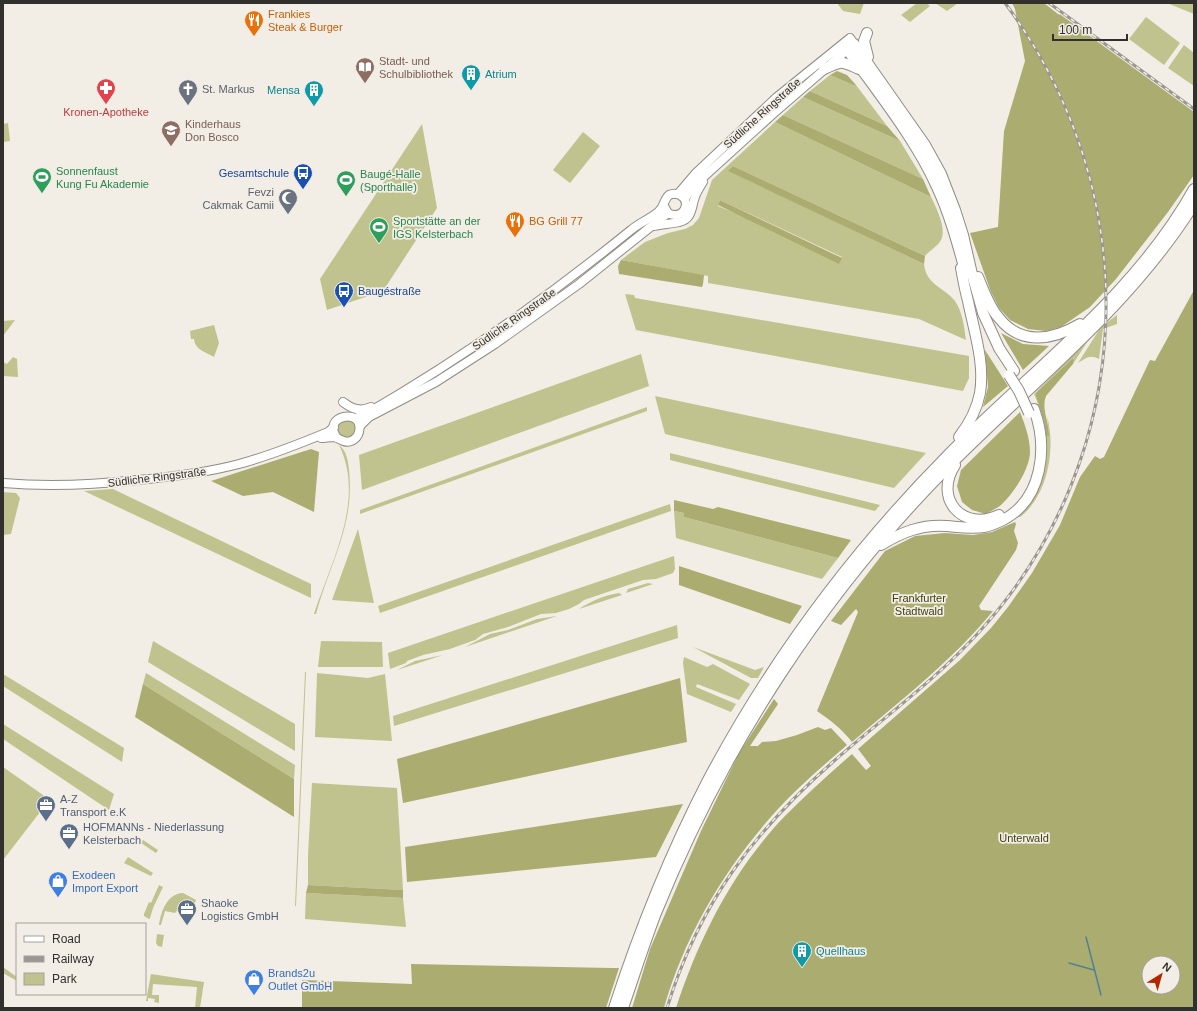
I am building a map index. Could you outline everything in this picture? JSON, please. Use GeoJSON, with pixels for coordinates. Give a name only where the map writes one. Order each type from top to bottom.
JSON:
{"type":"FeatureCollection","features":[{"type":"Feature","properties":{"kind":"highway"},"geometry":{"type":"LineString","coordinates":[[865,66],[864,41],[867,33]]}},
{"type":"Feature","properties":{"kind":"highway"},"geometry":{"type":"LineString","coordinates":[[848,43],[865,66],[924,160],[989,303],[1000,320],[1006,326],[1022,334],[1043,338],[1068,331],[1091,319]]}},
{"type":"Feature","properties":{"kind":"highway"},"geometry":{"type":"LineString","coordinates":[[824,69],[844,62],[865,66]]}},
{"type":"Feature","properties":{"kind":"highway"},"geometry":{"type":"LineString","coordinates":[[614,1008],[639,938],[683,831],[706,783],[742,719],[786,651],[819,604],[898,507],[978,425],[1091,319],[1125,284],[1178,216],[1194,189]]}},
{"type":"Feature","properties":{"kind":"highway"},"geometry":{"type":"LineString","coordinates":[[623,1008],[645,944],[669,883],[694,827],[725,768],[769,692],[805,638],[872,550],[915,501],[962,453],[1053,367],[1116,304],[1153,262],[1194,204]]}},
{"type":"Feature","properties":{"kind":"highway"},"geometry":{"type":"LineString","coordinates":[[872,550],[896,536],[913,529],[933,526],[972,528],[995,524],[1014,513],[1022,506],[1032,491],[1039,472],[1042,443],[1038,419],[1024,401],[1012,373],[992,346],[979,318],[960,237]]}},
{"type":"Feature","properties":{"kind":"highway"},"geometry":{"type":"LineString","coordinates":[[937,467],[970,422],[977,403],[981,383],[977,340],[968,302],[960,237]]}},
{"type":"Feature","properties":{"kind":"highway"},"geometry":{"type":"LineString","coordinates":[[962,453],[952,469],[947,481],[949,499],[954,508],[965,516],[977,520],[992,518],[1006,512],[1024,494],[1033,472],[1036,456],[1036,441],[1032,422],[1032,411]]}},
{"type":"Feature","properties":{"kind":"main road","name":"Südliche Ringstraße"},"geometry":{"type":"LineString","coordinates":[[306,441],[329,437],[338,438],[345,442],[354,440],[359,434],[360,426],[368,417],[436,382],[495,344],[579,284],[648,228],[666,210],[666,198],[669,195],[681,196],[689,192],[698,182],[708,175],[774,113],[824,69],[848,43]]}},
{"type":"Feature","properties":{"kind":"main road","name":"Südliche Ringstraße"},"geometry":{"type":"LineString","coordinates":[[681,196],[695,174],[777,97],[848,43]]}},
{"type":"Feature","properties":{"kind":"main road"},"geometry":{"type":"LineString","coordinates":[[648,228],[680,222],[687,218],[692,212],[694,198],[708,175]]}},
{"type":"Feature","properties":{"kind":"main road","name":"Südliche Ringstraße"},"geometry":{"type":"LineString","coordinates":[[666,210],[676,216],[682,213],[686,207],[681,196]]}},
{"type":"Feature","properties":{"kind":"main road","name":"Südliche Ringstraße"},"geometry":{"type":"LineString","coordinates":[[3,483],[30,485],[74,485],[174,476],[207,471],[240,464],[328,432],[334,427],[337,420],[343,416],[355,418],[364,415],[432,374],[564,283],[633,228],[666,210]]}},
{"type":"Feature","properties":{"kind":"main road"},"geometry":{"type":"LineString","coordinates":[[343,402],[350,407],[363,410],[381,404]]}},
{"type":"Feature","properties":{"kind":"main road"},"geometry":{"type":"LineString","coordinates":[[355,418],[360,426]]}},
{"type":"Feature","properties":{"kind":"main road"},"geometry":{"type":"LineString","coordinates":[[334,427],[335,435],[338,438]]}},
{"type":"Feature","properties":{"kind":"green space"},"geometry":{"type":"Polygon","coordinates":[[[837,3],[864,3],[860,14],[843,11],[837,3]]]}},
{"type":"Feature","properties":{"kind":"green space"},"geometry":{"type":"Polygon","coordinates":[[[917,3],[926,3],[930,6],[910,22],[901,15],[917,3]]]}},
{"type":"Feature","properties":{"kind":"green space"},"geometry":{"type":"Polygon","coordinates":[[[935,3],[958,3],[947,11],[935,3]]]}},
{"type":"Feature","properties":{"kind":"green space"},"geometry":{"type":"Polygon","coordinates":[[[1012,3],[1044,3],[1194,112],[1194,175],[1168,212],[1116,279],[1090,307],[1061,327],[1046,331],[1028,329],[1010,320],[999,308],[991,292],[970,233],[998,227],[1004,131],[1025,61],[1015,9],[1012,3]]]}},
{"type":"Feature","properties":{"kind":"green space"},"geometry":{"type":"Polygon","coordinates":[[[1167,3],[1194,3],[1194,14],[1167,3]]]}},
{"type":"Feature","properties":{"kind":"green space"},"geometry":{"type":"Polygon","coordinates":[[[1146,17],[1180,43],[1164,65],[1129,39],[1146,17]]]}},
{"type":"Feature","properties":{"kind":"green space"},"geometry":{"type":"Polygon","coordinates":[[[1184,45],[1194,53],[1194,86],[1168,68],[1184,45]]]}},
{"type":"Feature","properties":{"kind":"green space"},"geometry":{"type":"Polygon","coordinates":[[[837,71],[847,75],[856,85],[830,75],[837,71]]]}},
{"type":"Feature","properties":{"kind":"green space"},"geometry":{"type":"Polygon","coordinates":[[[830,75],[856,85],[887,126],[810,91],[830,75]]]}},
{"type":"Feature","properties":{"kind":"green space"},"geometry":{"type":"Polygon","coordinates":[[[810,91],[887,126],[900,141],[803,97],[810,91]]]}},
{"type":"Feature","properties":{"kind":"green space"},"geometry":{"type":"Polygon","coordinates":[[[803,97],[900,141],[923,179],[783,115],[803,97]]]}},
{"type":"Feature","properties":{"kind":"green space"},"geometry":{"type":"Polygon","coordinates":[[[783,115],[923,179],[931,197],[775,122],[783,115]]]}},
{"type":"Feature","properties":{"kind":"green space"},"geometry":{"type":"Polygon","coordinates":[[[775,122],[931,197],[936,206],[943,230],[941,240],[925,256],[733,166],[729,171],[924,264],[928,277],[951,296],[958,306],[963,320],[966,340],[919,319],[708,283],[708,276],[621,260],[645,242],[693,225],[699,218],[712,180],[775,122]],[[720,200],[718,206],[842,257],[720,200]]]}},
{"type":"Feature","properties":{"kind":"green space"},"geometry":{"type":"Polygon","coordinates":[[[8,123],[10,141],[3,142],[3,124],[8,123]]]}},
{"type":"Feature","properties":{"kind":"green space","name":"Sportstätte an der IGS Kelsterbach"},"geometry":{"type":"Polygon","coordinates":[[[422,124],[437,208],[383,291],[327,310],[320,279],[422,124]]]}},
{"type":"Feature","properties":{"kind":"green space"},"geometry":{"type":"Polygon","coordinates":[[[583,132],[600,146],[570,183],[553,170],[583,132]]]}},
{"type":"Feature","properties":{"kind":"green space"},"geometry":{"type":"Polygon","coordinates":[[[733,166],[925,256],[924,264],[728,171],[733,166]]]}},
{"type":"Feature","properties":{"kind":"green space"},"geometry":{"type":"Polygon","coordinates":[[[720,200],[842,258],[839,264],[718,205],[720,200]]]}},
{"type":"Feature","properties":{"kind":"green space"},"geometry":{"type":"Polygon","coordinates":[[[621,260],[704,275],[703,284],[702,287],[619,274],[618,266],[621,260]]]}},
{"type":"Feature","properties":{"kind":"green space","name":"Unterwald"},"geometry":{"type":"Polygon","coordinates":[[[1194,290],[1194,1008],[676,1008],[695,956],[720,906],[749,859],[766,837],[785,816],[852,754],[866,770],[871,766],[858,749],[960,660],[991,628],[1008,607],[1032,573],[1060,525],[1080,477],[1095,456],[1100,459],[1104,457],[1150,360],[1155,361],[1194,290]]]}},
{"type":"Feature","properties":{"kind":"green space"},"geometry":{"type":"Polygon","coordinates":[[[625,294],[634,295],[635,298],[969,356],[969,378],[963,391],[636,330],[625,294]]]}},
{"type":"Feature","properties":{"kind":"green space"},"geometry":{"type":"Polygon","coordinates":[[[1117,315],[1117,324],[1103,329],[1099,359],[1091,357],[1078,363],[1101,327],[1117,315]]]}},
{"type":"Feature","properties":{"kind":"green space"},"geometry":{"type":"Polygon","coordinates":[[[15,320],[3,336],[3,321],[15,320]]]}},
{"type":"Feature","properties":{"kind":"green space"},"geometry":{"type":"Polygon","coordinates":[[[214,325],[219,343],[214,357],[196,346],[194,339],[191,339],[190,331],[214,325]]]}},
{"type":"Feature","properties":{"kind":"green space"},"geometry":{"type":"Polygon","coordinates":[[[1001,333],[1023,344],[1049,346],[1023,370],[1001,333]]]}},
{"type":"Feature","properties":{"kind":"green space"},"geometry":{"type":"Polygon","coordinates":[[[1089,339],[1073,364],[1073,358],[1036,393],[1044,421],[1046,435],[1049,433],[1047,416],[1050,429],[1050,456],[1043,484],[1037,497],[1030,508],[1020,517],[1017,517],[1026,508],[1033,497],[1042,478],[1045,466],[1046,441],[1042,416],[1034,394],[1089,339]]]}},
{"type":"Feature","properties":{"kind":"green space"},"geometry":{"type":"Polygon","coordinates":[[[985,350],[1008,386],[983,407],[988,387],[985,350]]]}},
{"type":"Feature","properties":{"kind":"green space"},"geometry":{"type":"Polygon","coordinates":[[[641,354],[649,386],[362,490],[359,455],[641,354]]]}},
{"type":"Feature","properties":{"kind":"green space"},"geometry":{"type":"Polygon","coordinates":[[[13,357],[17,359],[18,377],[3,376],[3,362],[7,364],[13,357]]]}},
{"type":"Feature","properties":{"kind":"green space"},"geometry":{"type":"Polygon","coordinates":[[[1073,358],[1073,364],[1046,396],[1044,405],[1049,430],[1048,436],[1046,435],[1044,421],[1036,393],[1073,358]]]}},
{"type":"Feature","properties":{"kind":"green space"},"geometry":{"type":"Polygon","coordinates":[[[655,396],[926,453],[894,488],[665,434],[655,396]]]}},
{"type":"Feature","properties":{"kind":"green space"},"geometry":{"type":"Polygon","coordinates":[[[647,407],[647,411],[360,514],[360,510],[647,407]]]}},
{"type":"Feature","properties":{"kind":"green space"},"geometry":{"type":"Polygon","coordinates":[[[1020,412],[1027,432],[1030,447],[1029,458],[1024,473],[1007,499],[999,507],[986,514],[972,510],[962,502],[957,486],[961,470],[1020,412]]]}},
{"type":"Feature","properties":{"kind":"green space"},"geometry":{"type":"Polygon","coordinates":[[[343,419],[355,422],[355,435],[346,439],[337,433],[337,427],[343,419]]]}},
{"type":"Feature","properties":{"kind":"green space"},"geometry":{"type":"Polygon","coordinates":[[[339,445],[342,447],[347,456],[349,470],[350,490],[348,509],[340,544],[316,614],[314,614],[343,530],[347,508],[349,487],[346,466],[339,445]]]}},
{"type":"Feature","properties":{"kind":"green space"},"geometry":{"type":"Polygon","coordinates":[[[311,449],[319,452],[314,512],[273,492],[243,496],[211,481],[311,449]]]}},
{"type":"Feature","properties":{"kind":"green space"},"geometry":{"type":"Polygon","coordinates":[[[670,453],[880,505],[875,511],[670,460],[670,453]]]}},
{"type":"Feature","properties":{"kind":"green space"},"geometry":{"type":"Polygon","coordinates":[[[113,489],[311,584],[311,598],[84,491],[113,489]]]}},
{"type":"Feature","properties":{"kind":"green space"},"geometry":{"type":"Polygon","coordinates":[[[3,492],[16,493],[20,498],[11,534],[3,535],[3,492]]]}},
{"type":"Feature","properties":{"kind":"green space"},"geometry":{"type":"Polygon","coordinates":[[[674,500],[713,509],[718,507],[851,540],[838,558],[684,517],[684,513],[674,511],[674,500]]]}},
{"type":"Feature","properties":{"kind":"green space"},"geometry":{"type":"Polygon","coordinates":[[[670,504],[671,511],[380,613],[378,606],[670,504]]]}},
{"type":"Feature","properties":{"kind":"green space"},"geometry":{"type":"Polygon","coordinates":[[[674,511],[684,513],[684,517],[838,558],[822,579],[676,538],[674,511]]]}},
{"type":"Feature","properties":{"kind":"green space","name":"Frankfurter Stadtwald"},"geometry":{"type":"Polygon","coordinates":[[[1015,522],[1016,524],[1014,531],[1018,543],[1016,550],[979,606],[981,610],[993,611],[961,647],[852,742],[836,725],[817,711],[858,612],[856,609],[841,625],[831,621],[885,551],[915,536],[945,533],[973,535],[992,532],[1015,522]]]}},
{"type":"Feature","properties":{"kind":"green space"},"geometry":{"type":"Polygon","coordinates":[[[358,529],[374,603],[332,600],[358,529]]]}},
{"type":"Feature","properties":{"kind":"green space"},"geometry":{"type":"Polygon","coordinates":[[[674,556],[675,569],[673,573],[656,579],[643,580],[584,600],[569,609],[556,613],[541,614],[508,627],[483,634],[475,640],[450,649],[423,655],[390,669],[388,653],[674,556]]]}},
{"type":"Feature","properties":{"kind":"green space"},"geometry":{"type":"Polygon","coordinates":[[[679,566],[802,606],[790,624],[679,585],[679,566]]]}},
{"type":"Feature","properties":{"kind":"green space"},"geometry":{"type":"Polygon","coordinates":[[[648,583],[653,584],[626,593],[628,589],[648,583]]]}},
{"type":"Feature","properties":{"kind":"green space"},"geometry":{"type":"Polygon","coordinates":[[[619,593],[622,595],[579,609],[598,599],[619,593]]]}},
{"type":"Feature","properties":{"kind":"green space"},"geometry":{"type":"Polygon","coordinates":[[[557,616],[465,647],[490,634],[508,630],[537,619],[557,616]]]}},
{"type":"Feature","properties":{"kind":"green space"},"geometry":{"type":"Polygon","coordinates":[[[677,625],[678,638],[394,726],[393,716],[677,625]]]}},
{"type":"Feature","properties":{"kind":"green space"},"geometry":{"type":"Polygon","coordinates":[[[153,641],[295,724],[295,751],[148,662],[153,641]]]}},
{"type":"Feature","properties":{"kind":"green space"},"geometry":{"type":"Polygon","coordinates":[[[321,641],[382,642],[383,667],[318,667],[321,641]]]}},
{"type":"Feature","properties":{"kind":"green space"},"geometry":{"type":"Polygon","coordinates":[[[693,647],[755,670],[764,667],[758,678],[751,678],[693,647]]]}},
{"type":"Feature","properties":{"kind":"green space"},"geometry":{"type":"Polygon","coordinates":[[[443,655],[397,670],[415,661],[443,655]]]}},
{"type":"Feature","properties":{"kind":"green space"},"geometry":{"type":"Polygon","coordinates":[[[684,657],[707,667],[713,664],[750,684],[739,700],[697,684],[696,687],[736,704],[731,712],[687,694],[683,663],[684,657]]]}},
{"type":"Feature","properties":{"kind":"green space"},"geometry":{"type":"Polygon","coordinates":[[[305,672],[306,672],[295,906],[305,672]]]}},
{"type":"Feature","properties":{"kind":"green space"},"geometry":{"type":"Polygon","coordinates":[[[146,673],[295,765],[294,779],[143,684],[146,673]]]}},
{"type":"Feature","properties":{"kind":"green space"},"geometry":{"type":"Polygon","coordinates":[[[317,673],[368,678],[385,674],[392,741],[315,737],[317,673]]]}},
{"type":"Feature","properties":{"kind":"green space"},"geometry":{"type":"Polygon","coordinates":[[[3,674],[124,748],[122,762],[3,686],[3,674]]]}},
{"type":"Feature","properties":{"kind":"green space"},"geometry":{"type":"Polygon","coordinates":[[[680,678],[687,742],[403,803],[397,759],[680,678]]]}},
{"type":"Feature","properties":{"kind":"green space"},"geometry":{"type":"Polygon","coordinates":[[[143,684],[294,779],[294,817],[135,717],[143,684]]]}},
{"type":"Feature","properties":{"kind":"green space"},"geometry":{"type":"Polygon","coordinates":[[[774,699],[778,704],[750,746],[758,746],[762,742],[776,741],[818,727],[825,730],[831,728],[847,745],[803,784],[778,809],[741,854],[709,902],[683,954],[664,1008],[632,1008],[650,949],[701,831],[739,753],[774,699]]]}},
{"type":"Feature","properties":{"kind":"green space"},"geometry":{"type":"Polygon","coordinates":[[[3,724],[114,794],[109,810],[3,739],[3,724]]]}},
{"type":"Feature","properties":{"kind":"green space"},"geometry":{"type":"Polygon","coordinates":[[[3,767],[43,795],[46,798],[47,803],[3,860],[3,767]]]}},
{"type":"Feature","properties":{"kind":"green space"},"geometry":{"type":"Polygon","coordinates":[[[312,783],[397,788],[403,890],[308,885],[312,783]]]}},
{"type":"Feature","properties":{"kind":"green space"},"geometry":{"type":"Polygon","coordinates":[[[683,804],[656,857],[407,882],[405,847],[683,804]]]}},
{"type":"Feature","properties":{"kind":"green space"},"geometry":{"type":"Polygon","coordinates":[[[143,840],[158,850],[156,853],[141,843],[143,840]]]}},
{"type":"Feature","properties":{"kind":"green space"},"geometry":{"type":"Polygon","coordinates":[[[128,857],[153,873],[151,876],[124,863],[128,857]]]}},
{"type":"Feature","properties":{"kind":"green space"},"geometry":{"type":"Polygon","coordinates":[[[159,885],[163,887],[149,919],[144,916],[144,914],[159,885]]]}},
{"type":"Feature","properties":{"kind":"green space"},"geometry":{"type":"Polygon","coordinates":[[[308,885],[403,890],[403,898],[306,893],[308,885]]]}},
{"type":"Feature","properties":{"kind":"green space"},"geometry":{"type":"Polygon","coordinates":[[[183,893],[196,900],[195,903],[185,900],[175,913],[165,911],[161,925],[159,925],[163,909],[169,900],[177,894],[183,893]]]}},
{"type":"Feature","properties":{"kind":"green space"},"geometry":{"type":"Polygon","coordinates":[[[306,893],[403,898],[406,927],[305,919],[306,893]]]}},
{"type":"Feature","properties":{"kind":"green space"},"geometry":{"type":"Polygon","coordinates":[[[157,934],[164,935],[162,947],[158,946],[156,943],[157,934]]]}},
{"type":"Feature","properties":{"kind":"green space"},"geometry":{"type":"Polygon","coordinates":[[[411,964],[619,968],[606,1008],[302,1008],[302,980],[412,984],[411,964]]]}},
{"type":"Feature","properties":{"kind":"green space"},"geometry":{"type":"Polygon","coordinates":[[[3,967],[16,976],[16,980],[3,973],[3,967]]]}},
{"type":"Feature","properties":{"kind":"green space"},"geometry":{"type":"Polygon","coordinates":[[[151,974],[204,982],[200,1008],[195,1008],[197,987],[153,984],[152,995],[159,995],[159,1003],[154,1002],[155,999],[148,998],[148,1001],[146,1001],[151,974]]]}},
{"type":"Feature","properties":{"kind":"waterway"},"geometry":{"type":"LineString","coordinates":[[1086,937],[1101,995]]}},
{"type":"Feature","properties":{"kind":"waterway"},"geometry":{"type":"LineString","coordinates":[[1069,963],[1094,970]]}},
{"type":"Feature","properties":{"kind":"railway"},"geometry":{"type":"LineString","coordinates":[[667,1008],[680,970],[695,936],[732,872],[754,843],[778,815],[805,788],[834,761],[946,666],[980,631],[1033,561],[1071,485],[1096,404],[1106,322],[1102,239],[1084,157],[1051,78],[1005,3]]}},
{"type":"Feature","properties":{"kind":"railway"},"geometry":{"type":"LineString","coordinates":[[1049,3],[1194,109]]}},
{"type":"Feature","properties":{"kind":"place","name":"Frankies Steak & Burger"},"geometry":{"type":"Point","coordinates":[254,37]}},
{"type":"Feature","properties":{"kind":"place","name":"Stadt- und Schulbibliothek"},"geometry":{"type":"Point","coordinates":[365,84]}},
{"type":"Feature","properties":{"kind":"place","name":"Atrium"},"geometry":{"type":"Point","coordinates":[471,91]}},
{"type":"Feature","properties":{"kind":"place","name":"Kronen-Apotheke"},"geometry":{"type":"Point","coordinates":[106,105]}},
{"type":"Feature","properties":{"kind":"place","name":"St. Markus"},"geometry":{"type":"Point","coordinates":[188,106]}},
{"type":"Feature","properties":{"kind":"place","name":"Mensa"},"geometry":{"type":"Point","coordinates":[314,107]}},
{"type":"Feature","properties":{"kind":"place","name":"Kinderhaus Don Bosco"},"geometry":{"type":"Point","coordinates":[171,147]}},
{"type":"Feature","properties":{"kind":"place","name":"Gesamtschule"},"geometry":{"type":"Point","coordinates":[303,190]}},
{"type":"Feature","properties":{"kind":"place","name":"Sonnenfaust Kung Fu Akademie"},"geometry":{"type":"Point","coordinates":[42,194]}},
{"type":"Feature","properties":{"kind":"place","name":"Baugé-Halle (Sporthalle)"},"geometry":{"type":"Point","coordinates":[346,197]}},
{"type":"Feature","properties":{"kind":"place","name":"Fevzi Cakmak Camii"},"geometry":{"type":"Point","coordinates":[288,215]}},
{"type":"Feature","properties":{"kind":"place","name":"BG Grill 77"},"geometry":{"type":"Point","coordinates":[515,238]}},
{"type":"Feature","properties":{"kind":"place","name":"Sportstätte an der IGS Kelsterbach"},"geometry":{"type":"Point","coordinates":[379,244]}},
{"type":"Feature","properties":{"kind":"place","name":"Baugéstraße"},"geometry":{"type":"Point","coordinates":[344,308]}},
{"type":"Feature","properties":{"kind":"place","name":"A-Z Transport e.K"},"geometry":{"type":"Point","coordinates":[46,822]}},
{"type":"Feature","properties":{"kind":"place","name":"HOFMANNs - Niederlassung Kelsterbach"},"geometry":{"type":"Point","coordinates":[69,850]}},
{"type":"Feature","properties":{"kind":"place","name":"Exodeen Import Export"},"geometry":{"type":"Point","coordinates":[58,898]}},
{"type":"Feature","properties":{"kind":"place","name":"Shaoke Logistics GmbH"},"geometry":{"type":"Point","coordinates":[187,926]}},
{"type":"Feature","properties":{"kind":"place","name":"Quellhaus"},"geometry":{"type":"Point","coordinates":[802,968]}},
{"type":"Feature","properties":{"kind":"place","name":"Brands2u Outlet GmbH"},"geometry":{"type":"Point","coordinates":[254,996]}}]}
